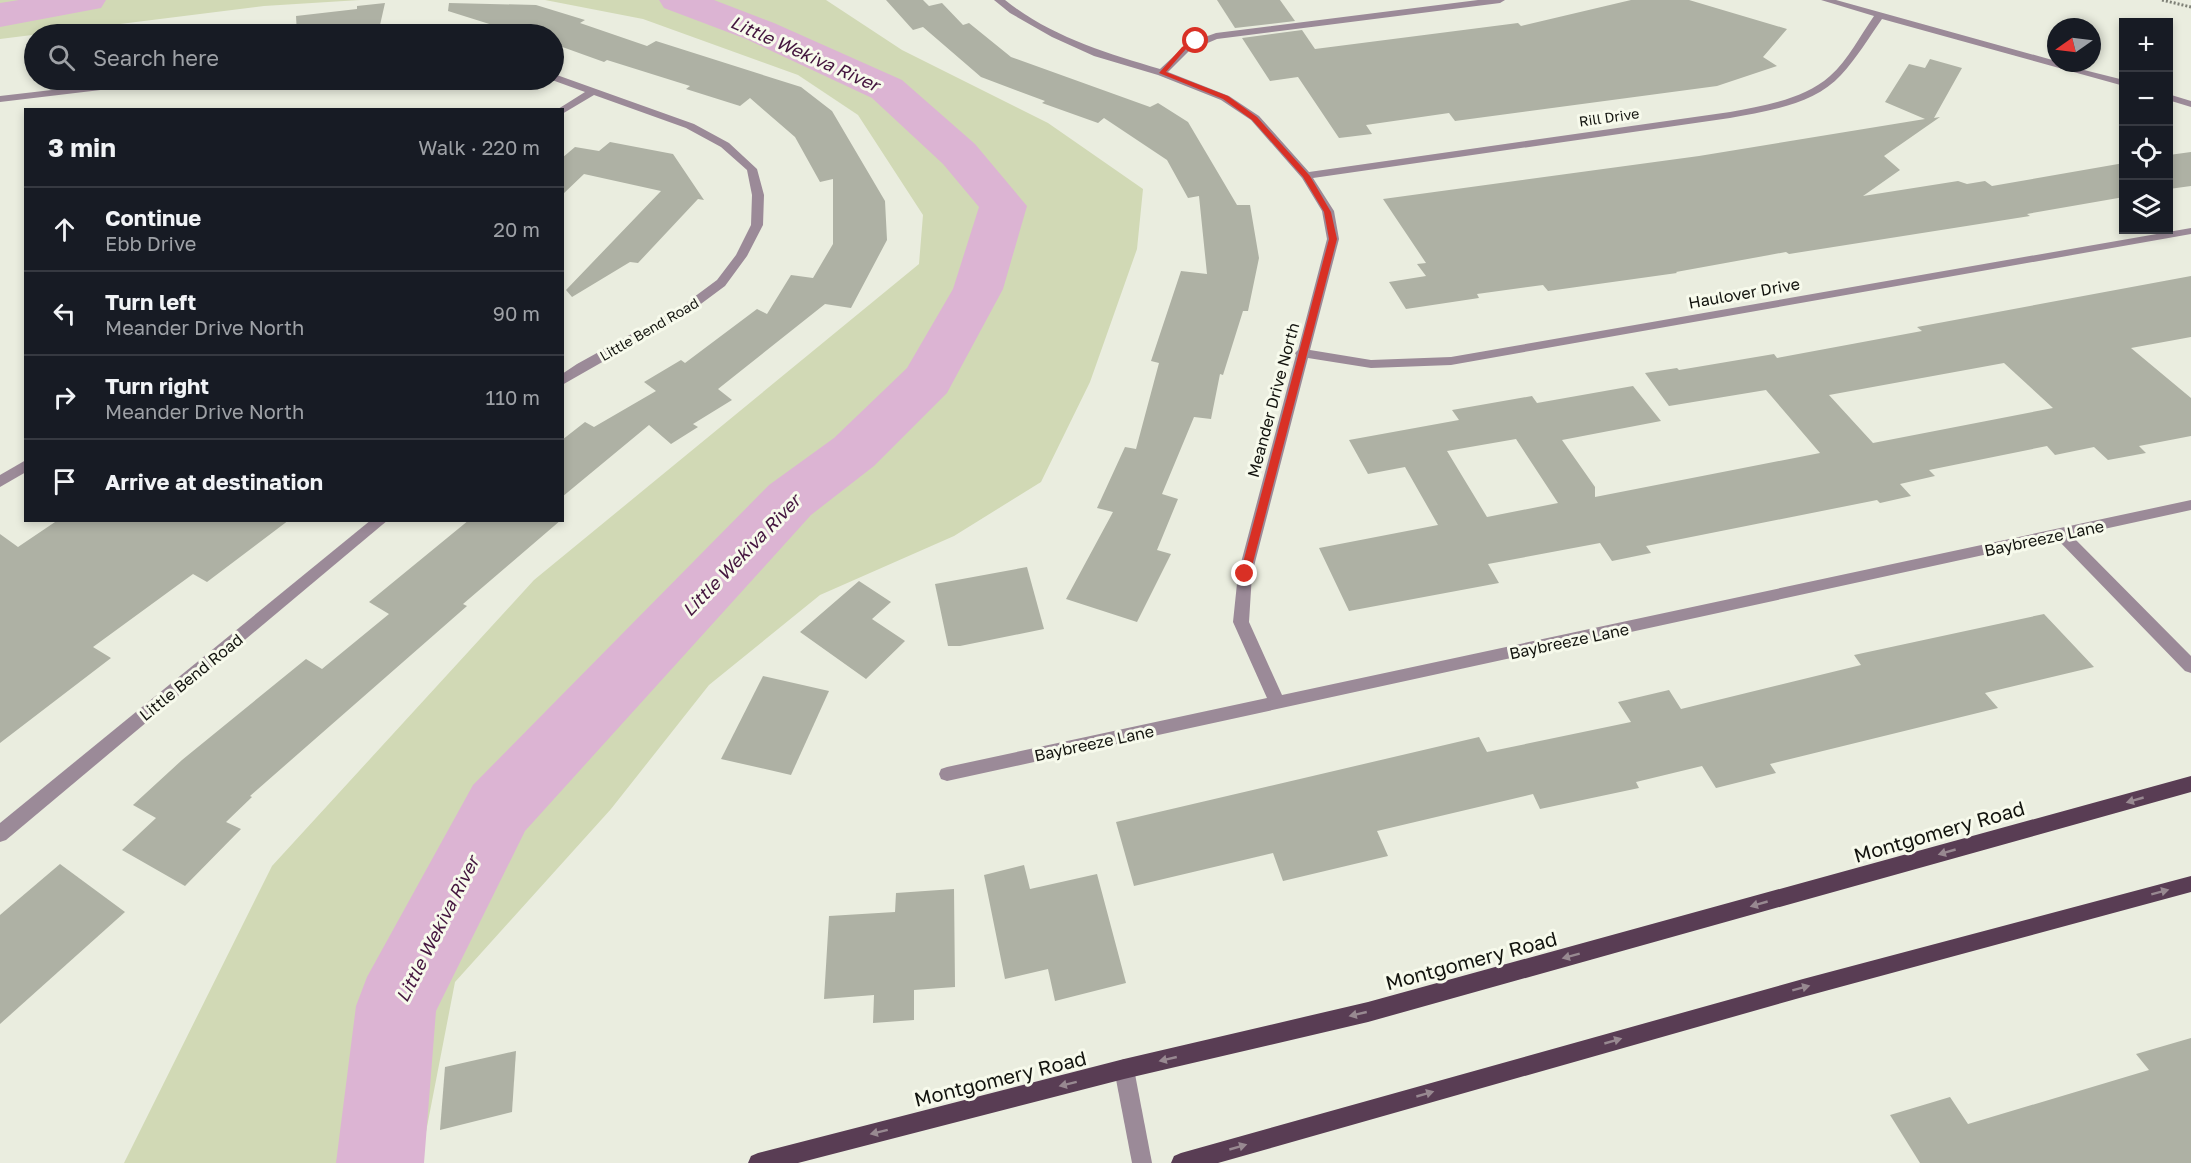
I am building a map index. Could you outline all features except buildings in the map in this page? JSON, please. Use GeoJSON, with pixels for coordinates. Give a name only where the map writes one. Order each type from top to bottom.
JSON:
{"type":"FeatureCollection","features":[{"type":"Feature","properties":{"kind":"main road","name":"Montgomery Road"},"geometry":{"type":"LineString","coordinates":[[758,1163],[1125,1070],[1368,1012],[2191,784]]}},
{"type":"Feature","properties":{"kind":"main road"},"geometry":{"type":"LineString","coordinates":[[1181,1163],[1791,991],[2191,884]]}},
{"type":"Feature","properties":{"kind":"street","name":"Meander Drive North"},"geometry":{"type":"LineString","coordinates":[[999,0],[1012,11],[1055,35],[1097,54],[1162,73],[1226,98],[1255,118],[1306,176],[1328,212],[1333,239],[1301,353],[1245,574],[1241,622],[1278,704]]}},
{"type":"Feature","properties":{"kind":"street"},"geometry":{"type":"LineString","coordinates":[[1162,73],[1184,48],[1196,41],[1216,36],[1500,0]]}},
{"type":"Feature","properties":{"kind":"street"},"geometry":{"type":"LineString","coordinates":[[1826,0],[2119,81]]}},
{"type":"Feature","properties":{"kind":"street","name":"Rill Drive"},"geometry":{"type":"LineString","coordinates":[[1306,176],[1719,117],[1773,106],[1802,96],[1832,79],[1880,15]]}},
{"type":"Feature","properties":{"kind":"street","name":"Little Bend Road"},"geometry":{"type":"LineString","coordinates":[[564,80],[690,126],[725,145],[752,169],[758,195],[757,225],[741,256],[721,283],[686,309],[582,367],[564,380]]}},
{"type":"Feature","properties":{"kind":"street"},"geometry":{"type":"LineString","coordinates":[[0,99],[75,90]]}},
{"type":"Feature","properties":{"kind":"street"},"geometry":{"type":"LineString","coordinates":[[564,110],[594,90]]}},
{"type":"Feature","properties":{"kind":"street"},"geometry":{"type":"LineString","coordinates":[[2173,98],[2191,104]]}},
{"type":"Feature","properties":{"kind":"street","name":"Haulover Drive"},"geometry":{"type":"LineString","coordinates":[[1301,353],[1371,364],[1451,362],[2191,231]]}},
{"type":"Feature","properties":{"kind":"street"},"geometry":{"type":"LineString","coordinates":[[0,482],[24,466]]}},
{"type":"Feature","properties":{"kind":"street","name":"Baybreeze Lane"},"geometry":{"type":"LineString","coordinates":[[946,774],[2191,505]]}},
{"type":"Feature","properties":{"kind":"street","name":"Little Bend Road"},"geometry":{"type":"LineString","coordinates":[[0,834],[379,522]]}},
{"type":"Feature","properties":{"kind":"street"},"geometry":{"type":"LineString","coordinates":[[2061,534],[2191,666]]}},
{"type":"Feature","properties":{"kind":"street"},"geometry":{"type":"LineString","coordinates":[[1125,1070],[1142,1163]]}},
{"type":"Feature","properties":{"kind":"path"},"geometry":{"type":"LineString","coordinates":[[2162,0],[2191,7]]}},
{"type":"Feature","properties":{"kind":"green space"},"geometry":{"type":"Polygon","coordinates":[[[0,0],[360,0],[264,6],[120,24],[24,24],[24,36],[0,39],[0,0]]]}},
{"type":"Feature","properties":{"kind":"green space"},"geometry":{"type":"Polygon","coordinates":[[[545,0],[826,0],[902,50],[1048,123],[1143,189],[1137,249],[1090,382],[1041,482],[954,536],[820,595],[709,685],[611,809],[455,982],[420,1163],[124,1163],[272,866],[534,580],[919,264],[923,215],[858,115],[798,75],[643,19],[545,0]]]}},
{"type":"Feature","properties":{"kind":"waterway","name":"Little Wekiva River"},"geometry":{"type":"LineString","coordinates":[[0,15],[87,0]]}},
{"type":"Feature","properties":{"kind":"waterway","name":"Little Wekiva River"},"geometry":{"type":"LineString","coordinates":[[380,1163],[396,1006],[499,808],[790,500],[854,452],[928,380],[978,289],[1003,206],[959,154],[887,89],[760,31],[678,0]]}},
{"type":"Feature","properties":{"kind":"route"},"geometry":{"type":"LineString","coordinates":[[1196,41],[1184,48],[1162,73],[1226,98],[1255,118],[1306,176],[1328,212],[1333,239],[1301,353],[1245,574]]}}]}
